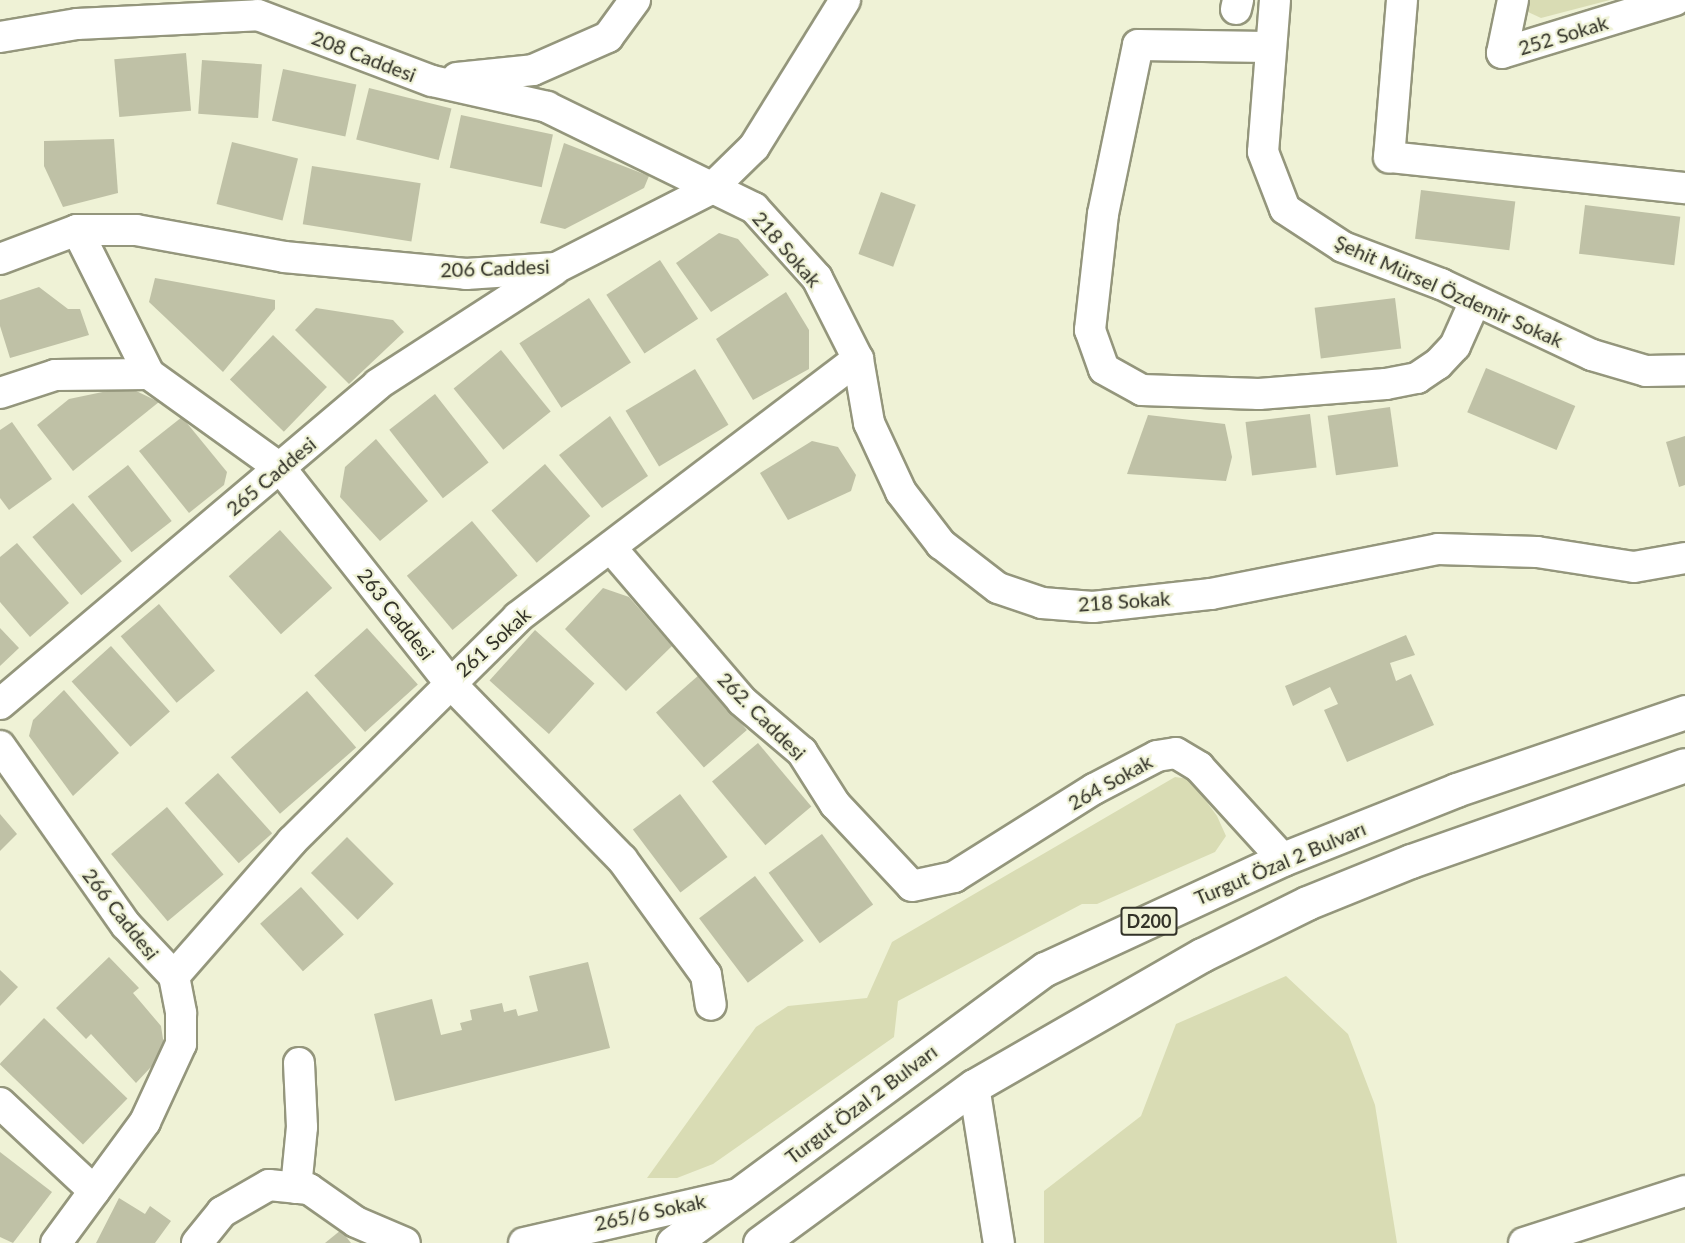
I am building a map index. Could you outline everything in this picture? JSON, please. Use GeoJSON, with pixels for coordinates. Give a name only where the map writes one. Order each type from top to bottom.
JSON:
{"type":"FeatureCollection","features":[{"type":"Feature","properties":{"kind":"highway","name":"Turgut Özal 2 Bulvarı"},"geometry":{"type":"LineString","coordinates":[[673,1243],[1045,969],[1283,859],[1456,790],[1685,712]]}},
{"type":"Feature","properties":{"kind":"highway","name":"D200"},"geometry":{"type":"LineString","coordinates":[[760,1243],[974,1086],[1064,1030],[1306,903],[1685,765]]}},
{"type":"Feature","properties":{"kind":"street"},"geometry":{"type":"LineString","coordinates":[[432,81],[533,70],[608,38],[635,0]]}},
{"type":"Feature","properties":{"kind":"street","name":"206 Caddesi"},"geometry":{"type":"LineString","coordinates":[[0,259],[77,230],[136,230],[284,257],[466,273],[556,268],[711,189],[754,147],[845,0]]}},
{"type":"Feature","properties":{"kind":"street","name":"Şehit Mürsel Özdemir Sokak"},"geometry":{"type":"LineString","coordinates":[[1275,0],[1268,47],[1263,152],[1286,209],[1342,247],[1475,301],[1617,365],[1685,370]]}},
{"type":"Feature","properties":{"kind":"street"},"geometry":{"type":"LineString","coordinates":[[1402,0],[1389,157],[1685,188]]}},
{"type":"Feature","properties":{"kind":"street","name":"252 Sokak"},"geometry":{"type":"LineString","coordinates":[[1513,0],[1502,53],[1675,0]]}},
{"type":"Feature","properties":{"kind":"street","name":"208 Caddesi"},"geometry":{"type":"LineString","coordinates":[[0,37],[77,24],[258,15],[432,81],[547,106],[711,189]]}},
{"type":"Feature","properties":{"kind":"street"},"geometry":{"type":"LineString","coordinates":[[1268,47],[1138,45],[1103,213],[1090,330],[1104,369],[1142,390],[1259,394],[1386,384],[1417,378],[1438,364],[1455,346],[1475,301]]}},
{"type":"Feature","properties":{"kind":"street","name":"218 Sokak"},"geometry":{"type":"LineString","coordinates":[[711,189],[754,208],[817,278],[858,359],[869,423],[901,492],[951,551],[998,588],[1042,603],[1093,607],[1211,594],[1438,549],[1536,552],[1634,567],[1685,558]]}},
{"type":"Feature","properties":{"kind":"street","name":"263 Caddesi"},"geometry":{"type":"LineString","coordinates":[[77,230],[149,374],[282,469],[449,682],[622,859],[706,975],[711,1005]]}},
{"type":"Feature","properties":{"kind":"street","name":"265 Caddesi"},"geometry":{"type":"LineString","coordinates":[[0,704],[282,469],[378,384],[556,268]]}},
{"type":"Feature","properties":{"kind":"street","name":"261 Sokak"},"geometry":{"type":"LineString","coordinates":[[174,976],[226,910],[449,682],[518,616],[858,359]]}},
{"type":"Feature","properties":{"kind":"street"},"geometry":{"type":"LineString","coordinates":[[0,393],[55,375],[149,374]]}},
{"type":"Feature","properties":{"kind":"street","name":"262. Caddesi"},"geometry":{"type":"LineString","coordinates":[[610,548],[742,701],[802,752],[835,804],[912,886]]}},
{"type":"Feature","properties":{"kind":"street","name":"266 Caddesi"},"geometry":{"type":"LineString","coordinates":[[0,746],[126,925],[174,976],[181,1044],[145,1122],[56,1243]]}},
{"type":"Feature","properties":{"kind":"street","name":"264 Sokak"},"geometry":{"type":"LineString","coordinates":[[912,886],[954,877],[1094,789],[1157,756],[1176,753],[1199,767],[1283,859]]}},
{"type":"Feature","properties":{"kind":"street"},"geometry":{"type":"LineString","coordinates":[[296,1188],[303,1126],[299,1063]]}},
{"type":"Feature","properties":{"kind":"street"},"geometry":{"type":"LineString","coordinates":[[974,1086],[999,1243]]}},
{"type":"Feature","properties":{"kind":"street"},"geometry":{"type":"LineString","coordinates":[[0,1102],[94,1191]]}},
{"type":"Feature","properties":{"kind":"street"},"geometry":{"type":"LineString","coordinates":[[196,1243],[222,1212],[269,1185],[309,1189],[356,1222],[405,1243]]}},
{"type":"Feature","properties":{"kind":"street"},"geometry":{"type":"LineString","coordinates":[[1524,1243],[1685,1191]]}},
{"type":"Feature","properties":{"kind":"street","name":"265/6 Sokak"},"geometry":{"type":"LineString","coordinates":[[524,1243],[606,1233],[742,1193]]}},
{"type":"Feature","properties":{"kind":"green space"},"geometry":{"type":"Polygon","coordinates":[[[1525,0],[1610,0],[1541,18],[1528,12],[1525,0]]]}},
{"type":"Feature","properties":{"kind":"green space"},"geometry":{"type":"Polygon","coordinates":[[[1175,777],[1190,779],[1217,816],[1226,836],[1215,852],[1097,904],[1082,904],[898,1001],[894,1037],[713,1164],[677,1178],[647,1178],[756,1027],[788,1006],[867,998],[892,942],[1175,777]]]}},
{"type":"Feature","properties":{"kind":"green space"},"geometry":{"type":"Polygon","coordinates":[[[1286,976],[1348,1034],[1375,1105],[1397,1243],[1044,1243],[1044,1191],[1141,1116],[1176,1024],[1286,976]]]}},
{"type":"Feature","properties":{"kind":"building"},"geometry":{"type":"Polygon","coordinates":[[[186,53],[191,111],[119,117],[114,59],[186,53]]]}},
{"type":"Feature","properties":{"kind":"building"},"geometry":{"type":"Polygon","coordinates":[[[202,60],[262,64],[258,118],[198,114],[202,60]]]}},
{"type":"Feature","properties":{"kind":"building"},"geometry":{"type":"Polygon","coordinates":[[[283,69],[356,85],[345,136],[272,121],[283,69]]]}},
{"type":"Feature","properties":{"kind":"building"},"geometry":{"type":"Polygon","coordinates":[[[369,88],[451,109],[439,160],[356,139],[369,88]]]}},
{"type":"Feature","properties":{"kind":"building"},"geometry":{"type":"Polygon","coordinates":[[[461,115],[553,135],[542,187],[450,168],[461,115]]]}},
{"type":"Feature","properties":{"kind":"building"},"geometry":{"type":"Polygon","coordinates":[[[114,139],[118,193],[63,207],[44,166],[44,141],[114,139]]]}},
{"type":"Feature","properties":{"kind":"building"},"geometry":{"type":"Polygon","coordinates":[[[232,142],[298,158],[282,221],[217,204],[232,142]]]}},
{"type":"Feature","properties":{"kind":"building"},"geometry":{"type":"Polygon","coordinates":[[[564,143],[649,176],[644,188],[565,229],[540,223],[564,143]]]}},
{"type":"Feature","properties":{"kind":"building"},"geometry":{"type":"Polygon","coordinates":[[[312,166],[421,183],[411,241],[303,224],[312,166]]]}},
{"type":"Feature","properties":{"kind":"building"},"geometry":{"type":"Polygon","coordinates":[[[1421,190],[1515,202],[1509,250],[1415,239],[1421,190]]]}},
{"type":"Feature","properties":{"kind":"building"},"geometry":{"type":"Polygon","coordinates":[[[881,192],[916,205],[893,267],[858,254],[881,192]]]}},
{"type":"Feature","properties":{"kind":"building"},"geometry":{"type":"Polygon","coordinates":[[[1585,205],[1680,217],[1674,265],[1579,254],[1585,205]]]}},
{"type":"Feature","properties":{"kind":"building"},"geometry":{"type":"Polygon","coordinates":[[[719,233],[738,239],[769,275],[711,312],[676,263],[719,233]]]}},
{"type":"Feature","properties":{"kind":"building"},"geometry":{"type":"Polygon","coordinates":[[[660,260],[698,319],[644,354],[606,295],[660,260]]]}},
{"type":"Feature","properties":{"kind":"building"},"geometry":{"type":"Polygon","coordinates":[[[155,278],[275,300],[275,309],[223,372],[149,302],[155,278]]]}},
{"type":"Feature","properties":{"kind":"building"},"geometry":{"type":"Polygon","coordinates":[[[39,287],[68,309],[80,309],[89,335],[10,358],[0,326],[0,300],[39,287]]]}},
{"type":"Feature","properties":{"kind":"building"},"geometry":{"type":"Polygon","coordinates":[[[786,292],[809,330],[809,369],[753,400],[716,339],[786,292]]]}},
{"type":"Feature","properties":{"kind":"building"},"geometry":{"type":"Polygon","coordinates":[[[589,298],[631,363],[561,408],[519,343],[589,298]]]}},
{"type":"Feature","properties":{"kind":"building"},"geometry":{"type":"Polygon","coordinates":[[[1395,298],[1401,349],[1321,358],[1315,308],[1395,298]]]}},
{"type":"Feature","properties":{"kind":"building"},"geometry":{"type":"Polygon","coordinates":[[[316,308],[393,320],[404,332],[349,384],[295,330],[316,308]]]}},
{"type":"Feature","properties":{"kind":"building"},"geometry":{"type":"Polygon","coordinates":[[[273,335],[327,387],[284,432],[230,380],[273,335]]]}},
{"type":"Feature","properties":{"kind":"building"},"geometry":{"type":"Polygon","coordinates":[[[501,350],[551,411],[503,450],[454,388],[501,350]]]}},
{"type":"Feature","properties":{"kind":"building"},"geometry":{"type":"Polygon","coordinates":[[[1486,368],[1575,406],[1557,450],[1467,412],[1486,368]]]}},
{"type":"Feature","properties":{"kind":"building"},"geometry":{"type":"Polygon","coordinates":[[[695,369],[728,425],[659,466],[626,411],[695,369]]]}},
{"type":"Feature","properties":{"kind":"building"},"geometry":{"type":"Polygon","coordinates":[[[117,389],[132,389],[159,402],[73,471],[37,425],[69,399],[117,389]]]}},
{"type":"Feature","properties":{"kind":"building"},"geometry":{"type":"Polygon","coordinates":[[[435,394],[489,463],[443,498],[389,430],[435,394]]]}},
{"type":"Feature","properties":{"kind":"building"},"geometry":{"type":"Polygon","coordinates":[[[1390,407],[1398,466],[1336,475],[1328,416],[1390,407]]]}},
{"type":"Feature","properties":{"kind":"building"},"geometry":{"type":"Polygon","coordinates":[[[1310,414],[1317,468],[1252,476],[1245,422],[1310,414]]]}},
{"type":"Feature","properties":{"kind":"building"},"geometry":{"type":"Polygon","coordinates":[[[1148,415],[1225,424],[1232,457],[1226,481],[1127,474],[1148,415]]]}},
{"type":"Feature","properties":{"kind":"building"},"geometry":{"type":"Polygon","coordinates":[[[610,416],[648,476],[602,508],[559,455],[610,416]]]}},
{"type":"Feature","properties":{"kind":"building"},"geometry":{"type":"Polygon","coordinates":[[[182,417],[227,472],[224,485],[189,513],[139,451],[182,417]]]}},
{"type":"Feature","properties":{"kind":"building"},"geometry":{"type":"Polygon","coordinates":[[[12,422],[52,479],[9,510],[0,498],[0,430],[12,422]]]}},
{"type":"Feature","properties":{"kind":"building"},"geometry":{"type":"Polygon","coordinates":[[[1685,436],[1685,485],[1679,487],[1666,442],[1685,436]]]}},
{"type":"Feature","properties":{"kind":"building"},"geometry":{"type":"Polygon","coordinates":[[[376,439],[428,501],[380,541],[340,497],[345,467],[376,439]]]}},
{"type":"Feature","properties":{"kind":"building"},"geometry":{"type":"Polygon","coordinates":[[[812,441],[838,447],[856,475],[851,491],[788,520],[760,473],[812,441]]]}},
{"type":"Feature","properties":{"kind":"building"},"geometry":{"type":"Polygon","coordinates":[[[545,464],[590,516],[537,563],[491,511],[545,464]]]}},
{"type":"Feature","properties":{"kind":"building"},"geometry":{"type":"Polygon","coordinates":[[[128,465],[172,521],[132,552],[88,496],[128,465]]]}},
{"type":"Feature","properties":{"kind":"building"},"geometry":{"type":"Polygon","coordinates":[[[73,503],[122,561],[81,595],[32,537],[73,503]]]}},
{"type":"Feature","properties":{"kind":"building"},"geometry":{"type":"Polygon","coordinates":[[[472,521],[518,575],[453,630],[407,576],[472,521]]]}},
{"type":"Feature","properties":{"kind":"building"},"geometry":{"type":"Polygon","coordinates":[[[280,530],[332,588],[281,634],[229,576],[280,530]]]}},
{"type":"Feature","properties":{"kind":"building"},"geometry":{"type":"Polygon","coordinates":[[[17,543],[69,603],[30,637],[0,602],[0,557],[17,543]]]}},
{"type":"Feature","properties":{"kind":"building"},"geometry":{"type":"Polygon","coordinates":[[[603,588],[629,597],[672,646],[626,691],[565,629],[603,588]]]}},
{"type":"Feature","properties":{"kind":"building"},"geometry":{"type":"Polygon","coordinates":[[[159,604],[215,671],[177,703],[121,636],[159,604]]]}},
{"type":"Feature","properties":{"kind":"building"},"geometry":{"type":"Polygon","coordinates":[[[0,628],[19,648],[0,666],[0,628]]]}},
{"type":"Feature","properties":{"kind":"building"},"geometry":{"type":"Polygon","coordinates":[[[367,628],[418,684],[365,732],[314,676],[367,628]]]}},
{"type":"Feature","properties":{"kind":"building"},"geometry":{"type":"Polygon","coordinates":[[[535,630],[594,684],[549,734],[489,681],[535,630]]]}},
{"type":"Feature","properties":{"kind":"building"},"geometry":{"type":"Polygon","coordinates":[[[1406,635],[1415,655],[1390,663],[1396,681],[1411,674],[1434,725],[1347,762],[1324,710],[1338,704],[1330,687],[1293,706],[1285,686],[1406,635]]]}},
{"type":"Feature","properties":{"kind":"building"},"geometry":{"type":"Polygon","coordinates":[[[111,646],[170,711],[130,747],[72,681],[111,646]]]}},
{"type":"Feature","properties":{"kind":"building"},"geometry":{"type":"Polygon","coordinates":[[[699,675],[747,730],[704,767],[656,712],[699,675]]]}},
{"type":"Feature","properties":{"kind":"building"},"geometry":{"type":"Polygon","coordinates":[[[64,690],[119,753],[73,796],[29,736],[33,720],[64,690]]]}},
{"type":"Feature","properties":{"kind":"building"},"geometry":{"type":"Polygon","coordinates":[[[307,691],[356,748],[280,814],[231,757],[307,691]]]}},
{"type":"Feature","properties":{"kind":"building"},"geometry":{"type":"Polygon","coordinates":[[[758,743],[811,807],[765,845],[712,782],[758,743]]]}},
{"type":"Feature","properties":{"kind":"building"},"geometry":{"type":"Polygon","coordinates":[[[218,773],[272,833],[239,863],[185,803],[218,773]]]}},
{"type":"Feature","properties":{"kind":"building"},"geometry":{"type":"Polygon","coordinates":[[[680,794],[728,857],[680,893],[633,830],[680,794]]]}},
{"type":"Feature","properties":{"kind":"building"},"geometry":{"type":"Polygon","coordinates":[[[167,807],[224,874],[168,921],[111,854],[167,807]]]}},
{"type":"Feature","properties":{"kind":"building"},"geometry":{"type":"Polygon","coordinates":[[[0,814],[17,834],[0,851],[0,814]]]}},
{"type":"Feature","properties":{"kind":"building"},"geometry":{"type":"Polygon","coordinates":[[[822,834],[873,904],[820,943],[769,873],[822,834]]]}},
{"type":"Feature","properties":{"kind":"building"},"geometry":{"type":"Polygon","coordinates":[[[347,837],[394,884],[358,920],[311,873],[347,837]]]}},
{"type":"Feature","properties":{"kind":"building"},"geometry":{"type":"Polygon","coordinates":[[[755,876],[804,941],[748,983],[699,918],[755,876]]]}},
{"type":"Feature","properties":{"kind":"building"},"geometry":{"type":"Polygon","coordinates":[[[301,887],[344,935],[303,971],[260,924],[301,887]]]}},
{"type":"Feature","properties":{"kind":"building"},"geometry":{"type":"Polygon","coordinates":[[[109,957],[139,988],[133,993],[161,1026],[165,1052],[136,1083],[91,1034],[86,1039],[56,1008],[109,957]]]}},
{"type":"Feature","properties":{"kind":"building"},"geometry":{"type":"Polygon","coordinates":[[[588,962],[610,1048],[395,1101],[374,1014],[432,999],[441,1035],[462,1030],[460,1023],[472,1020],[470,1010],[502,1003],[504,1012],[516,1009],[518,1016],[538,1011],[529,976],[588,962]]]}},
{"type":"Feature","properties":{"kind":"building"},"geometry":{"type":"Polygon","coordinates":[[[0,970],[18,987],[0,1006],[0,970]]]}},
{"type":"Feature","properties":{"kind":"building"},"geometry":{"type":"Polygon","coordinates":[[[44,1018],[127,1099],[83,1145],[0,1064],[44,1018]]]}},
{"type":"Feature","properties":{"kind":"building"},"geometry":{"type":"Polygon","coordinates":[[[0,1152],[52,1192],[13,1243],[0,1237],[0,1152]]]}},
{"type":"Feature","properties":{"kind":"building"},"geometry":{"type":"Polygon","coordinates":[[[119,1198],[145,1214],[150,1206],[171,1221],[155,1243],[96,1243],[119,1198]]]}},
{"type":"Feature","properties":{"kind":"building"},"geometry":{"type":"Polygon","coordinates":[[[341,1230],[351,1243],[325,1243],[341,1230]]]}}]}
